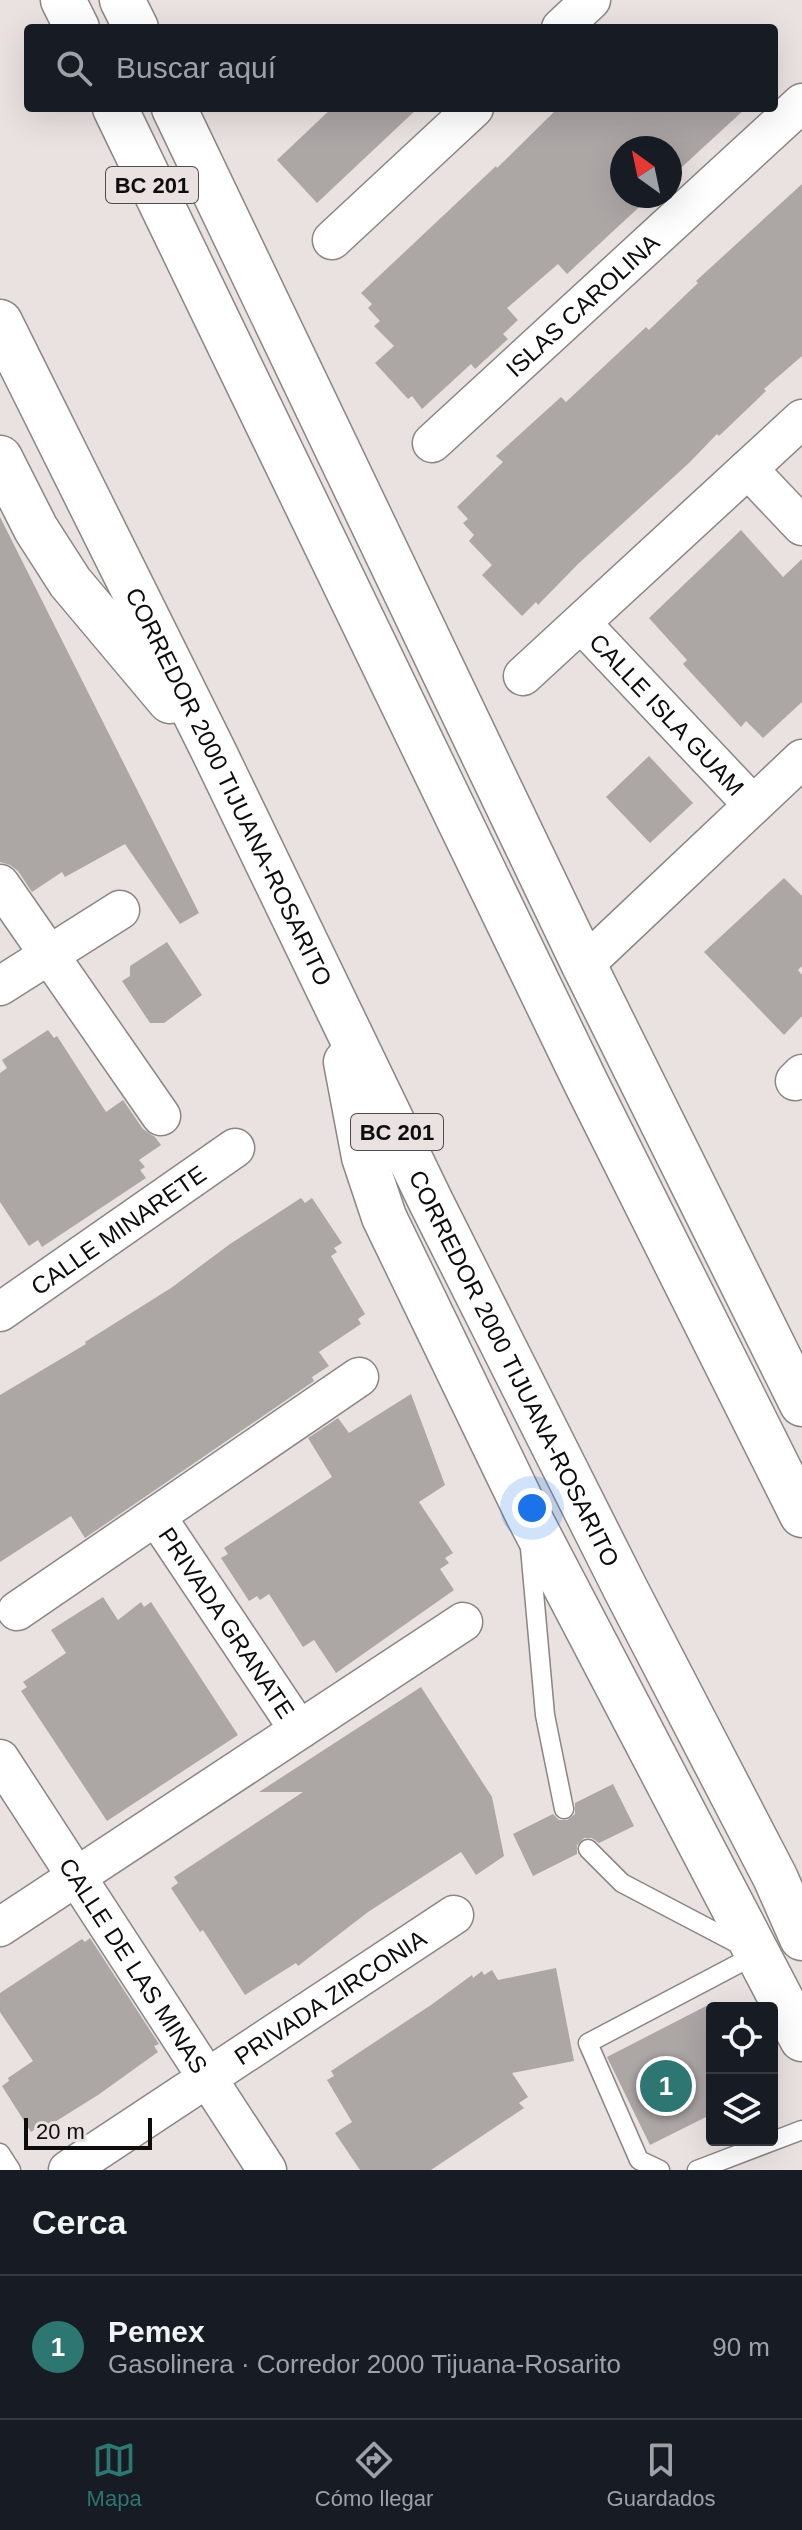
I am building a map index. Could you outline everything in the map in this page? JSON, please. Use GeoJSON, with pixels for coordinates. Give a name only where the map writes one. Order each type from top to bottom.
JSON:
{"type":"FeatureCollection","features":[{"type":"Feature","properties":{"kind":"highway"},"geometry":{"type":"LineString","coordinates":[[63,0],[75,24]]}},
{"type":"Feature","properties":{"kind":"highway"},"geometry":{"type":"LineString","coordinates":[[122,0],[134,24]]}},
{"type":"Feature","properties":{"kind":"highway","name":"BC 201"},"geometry":{"type":"LineString","coordinates":[[117,112],[586,1083],[802,1515]]}},
{"type":"Feature","properties":{"kind":"highway"},"geometry":{"type":"LineString","coordinates":[[176,112],[584,965],[802,1404]]}},
{"type":"Feature","properties":{"kind":"highway","name":"CORREDOR 2000 TIJUANA-ROSARITO"},"geometry":{"type":"LineString","coordinates":[[0,322],[214,752],[431,1202],[626,1590],[775,1877],[802,1938]]}},
{"type":"Feature","properties":{"kind":"highway"},"geometry":{"type":"LineString","coordinates":[[5,477],[70,582],[214,752]]}},
{"type":"Feature","properties":{"kind":"highway"},"geometry":{"type":"LineString","coordinates":[[336,1005],[364,1157],[384,1217],[527,1513],[802,2039]]}},
{"type":"Feature","properties":{"kind":"highway"},"geometry":{"type":"LineString","coordinates":[[775,1877],[802,1929]]}},
{"type":"Feature","properties":{"kind":"street"},"geometry":{"type":"LineString","coordinates":[[565,24],[591,0]]}},
{"type":"Feature","properties":{"kind":"street","name":"ISLAS CAROLINA"},"geometry":{"type":"LineString","coordinates":[[432,443],[802,103]]}},
{"type":"Feature","properties":{"kind":"street"},"geometry":{"type":"LineString","coordinates":[[332,240],[470,112]]}},
{"type":"Feature","properties":{"kind":"street"},"geometry":{"type":"LineString","coordinates":[[523,676],[802,419]]}},
{"type":"Feature","properties":{"kind":"street"},"geometry":{"type":"LineString","coordinates":[[748,469],[802,526]]}},
{"type":"Feature","properties":{"kind":"street","name":"CALLE ISLA GUAM"},"geometry":{"type":"LineString","coordinates":[[582,624],[753,805]]}},
{"type":"Feature","properties":{"kind":"street"},"geometry":{"type":"LineString","coordinates":[[584,965],[802,759]]}},
{"type":"Feature","properties":{"kind":"street"},"geometry":{"type":"LineString","coordinates":[[0,884],[161,1116]]}},
{"type":"Feature","properties":{"kind":"street"},"geometry":{"type":"LineString","coordinates":[[0,986],[120,910]]}},
{"type":"Feature","properties":{"kind":"street","name":"CALLE MINARETE"},"geometry":{"type":"LineString","coordinates":[[0,1311],[235,1148]]}},
{"type":"Feature","properties":{"kind":"street","name":"PRIVADA GRANATE"},"geometry":{"type":"LineString","coordinates":[[17,1611],[359,1377]]}},
{"type":"Feature","properties":{"kind":"street","name":"PRIVADA GRANATE"},"geometry":{"type":"LineString","coordinates":[[156,1516],[299,1730]]}},
{"type":"Feature","properties":{"kind":"street","name":"PRIVADA GRANATE"},"geometry":{"type":"LineString","coordinates":[[0,1927],[463,1622]]}},
{"type":"Feature","properties":{"kind":"street","name":"CALLE DE LAS MINAS"},"geometry":{"type":"LineString","coordinates":[[0,1759],[267,2170]]}},
{"type":"Feature","properties":{"kind":"street","name":"PRIVADA ZIRCONIA"},"geometry":{"type":"LineString","coordinates":[[68,2170],[454,1915]]}},
{"type":"Feature","properties":{"kind":"lane"},"geometry":{"type":"LineString","coordinates":[[527,1513],[545,1715],[564,1809]]}},
{"type":"Feature","properties":{"kind":"lane"},"geometry":{"type":"LineString","coordinates":[[588,1849],[622,1883],[757,1954]]}},
{"type":"Feature","properties":{"kind":"lane"},"geometry":{"type":"LineString","coordinates":[[660,2170],[639,2160],[588,2043],[757,1954]]}},
{"type":"Feature","properties":{"kind":"lane"},"geometry":{"type":"LineString","coordinates":[[697,2170],[802,2130]]}},
{"type":"Feature","properties":{"kind":"lane"},"geometry":{"type":"LineString","coordinates":[[0,2153],[11,2170]]}},
{"type":"Feature","properties":{"kind":"building"},"geometry":{"type":"Polygon","coordinates":[[[328,112],[414,112],[317,203],[277,160],[328,112]]]}},
{"type":"Feature","properties":{"kind":"building"},"geometry":{"type":"Polygon","coordinates":[[[554,112],[742,112],[682,167],[682,136],[610,136],[610,208],[638,208],[567,274],[558,264],[507,308],[518,320],[503,334],[508,339],[475,369],[471,364],[422,409],[412,396],[408,399],[375,363],[394,346],[374,326],[380,321],[368,308],[372,304],[361,293],[554,112]]]}},
{"type":"Feature","properties":{"kind":"building"},"geometry":{"type":"Polygon","coordinates":[[[802,184],[802,356],[538,605],[536,602],[522,616],[482,575],[492,565],[469,541],[474,535],[463,523],[468,519],[457,507],[503,462],[496,456],[561,397],[566,402],[646,327],[649,330],[698,283],[696,281],[802,184]]]}},
{"type":"Feature","properties":{"kind":"building"},"geometry":{"type":"Polygon","coordinates":[[[0,517],[199,913],[180,924],[125,844],[65,877],[62,872],[32,892],[18,871],[0,862],[0,517]]]}},
{"type":"Feature","properties":{"kind":"building"},"geometry":{"type":"Polygon","coordinates":[[[741,530],[783,577],[802,559],[802,702],[763,738],[746,721],[741,727],[683,664],[687,660],[649,618],[741,530]]]}},
{"type":"Feature","properties":{"kind":"building"},"geometry":{"type":"Polygon","coordinates":[[[649,756],[693,803],[650,843],[606,797],[649,756]]]}},
{"type":"Feature","properties":{"kind":"building"},"geometry":{"type":"Polygon","coordinates":[[[784,878],[802,896],[802,966],[798,970],[802,975],[802,1016],[784,1035],[704,952],[784,878]]]}},
{"type":"Feature","properties":{"kind":"building"},"geometry":{"type":"Polygon","coordinates":[[[167,942],[202,995],[164,1023],[150,1023],[122,981],[130,976],[130,966],[167,942]]]}},
{"type":"Feature","properties":{"kind":"building"},"geometry":{"type":"Polygon","coordinates":[[[48,1030],[54,1038],[57,1036],[106,1112],[123,1100],[143,1129],[161,1145],[139,1160],[145,1167],[140,1170],[146,1178],[42,1247],[38,1240],[29,1246],[0,1202],[0,1073],[7,1068],[2,1060],[48,1030]]]}},
{"type":"Feature","properties":{"kind":"building"},"geometry":{"type":"Polygon","coordinates":[[[301,1198],[305,1203],[312,1198],[342,1243],[334,1248],[337,1252],[331,1256],[365,1314],[358,1319],[361,1324],[319,1352],[329,1366],[312,1377],[314,1381],[85,1538],[71,1516],[0,1562],[0,1395],[86,1344],[301,1198]]]}},
{"type":"Feature","properties":{"kind":"building"},"geometry":{"type":"Polygon","coordinates":[[[411,1394],[445,1485],[419,1502],[453,1553],[445,1558],[449,1563],[440,1569],[454,1590],[336,1673],[314,1640],[303,1647],[269,1594],[260,1600],[257,1596],[249,1601],[221,1558],[228,1554],[224,1548],[332,1477],[308,1438],[338,1418],[349,1433],[411,1394]]]}},
{"type":"Feature","properties":{"kind":"building"},"geometry":{"type":"Polygon","coordinates":[[[103,1597],[118,1620],[141,1602],[144,1607],[151,1602],[238,1735],[107,1821],[21,1691],[27,1687],[23,1682],[66,1653],[51,1630],[103,1597]]]}},
{"type":"Feature","properties":{"kind":"building"},"geometry":{"type":"Polygon","coordinates":[[[421,1687],[492,1797],[504,1856],[476,1875],[461,1852],[368,1912],[298,1966],[296,1963],[245,1995],[203,1930],[200,1932],[171,1888],[178,1883],[174,1877],[303,1792],[259,1792],[421,1687]]]}},
{"type":"Feature","properties":{"kind":"building"},"geometry":{"type":"Polygon","coordinates":[[[613,1784],[634,1826],[599,1843],[592,1838],[584,1838],[577,1845],[577,1854],[533,1876],[513,1834],[553,1814],[559,1820],[567,1820],[575,1814],[575,1803],[613,1784]]]}},
{"type":"Feature","properties":{"kind":"building"},"geometry":{"type":"Polygon","coordinates":[[[90,1938],[159,2044],[154,2046],[158,2052],[98,2095],[42,2130],[39,2127],[31,2132],[2,2086],[9,2081],[8,2078],[33,2061],[0,2012],[0,1993],[82,1939],[85,1942],[90,1938]]]}},
{"type":"Feature","properties":{"kind":"building"},"geometry":{"type":"Polygon","coordinates":[[[556,1968],[574,2061],[512,2073],[528,2097],[519,2103],[524,2108],[431,2170],[360,2170],[335,2133],[352,2122],[327,2080],[334,2076],[331,2071],[472,1975],[473,1978],[482,1971],[484,1975],[492,1970],[498,1980],[556,1968]]]}},
{"type":"Feature","properties":{"kind":"building"},"geometry":{"type":"Polygon","coordinates":[[[706,2006],[706,2117],[650,2145],[607,2057],[706,2006]]]}},
{"type":"Feature","properties":{"kind":"place","name":"Pemex"},"geometry":{"type":"Point","coordinates":[666,2086]}}]}
